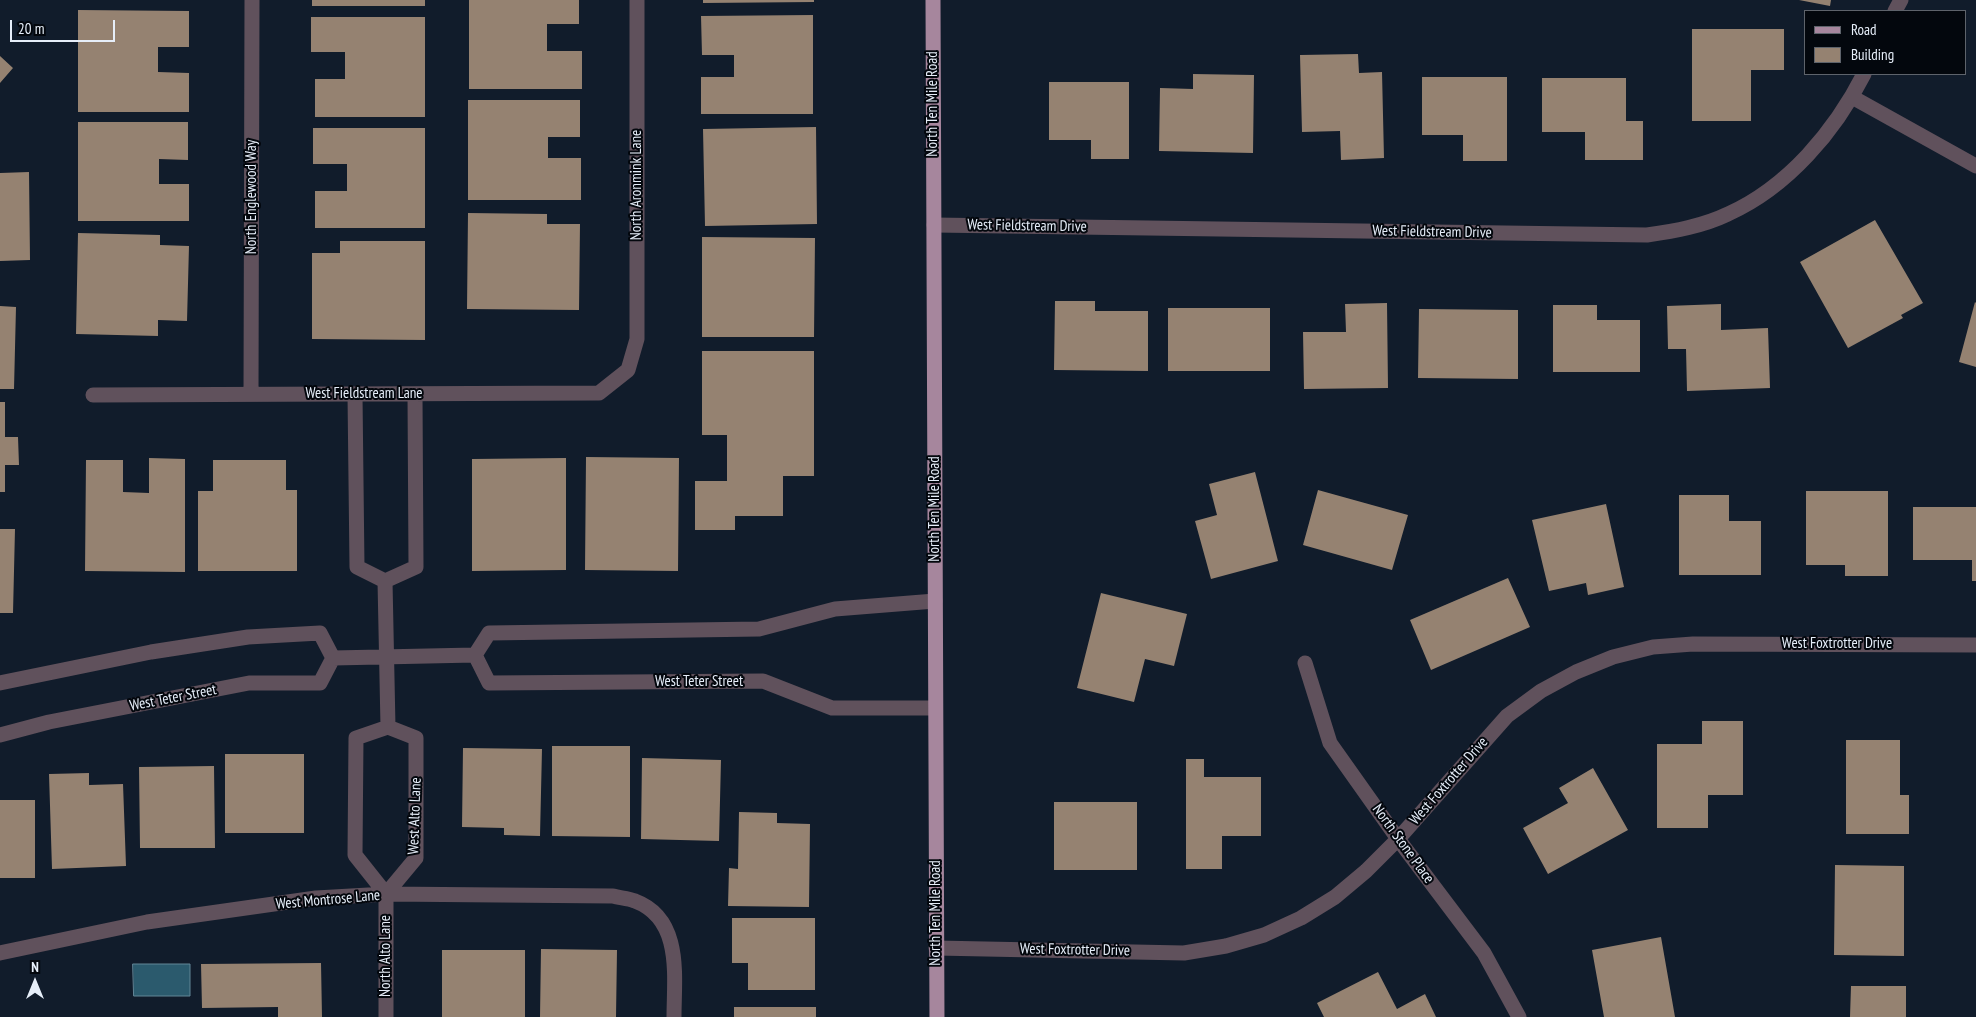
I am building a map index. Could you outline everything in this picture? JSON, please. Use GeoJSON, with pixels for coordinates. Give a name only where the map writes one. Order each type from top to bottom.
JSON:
{"type":"FeatureCollection","features":[{"type":"Feature","properties":{"kind":"main road","name":"North Ten Mile Road"},"geometry":{"type":"LineString","coordinates":[[933,0],[937,1017]]}},
{"type":"Feature","properties":{"kind":"street","name":"North Englewood Way"},"geometry":{"type":"LineString","coordinates":[[251,394],[252,0]]}},
{"type":"Feature","properties":{"kind":"street","name":"North Aronmink Lane"},"geometry":{"type":"LineString","coordinates":[[628,370],[637,339],[637,0]]}},
{"type":"Feature","properties":{"kind":"street","name":"West Fieldstream Drive"},"geometry":{"type":"LineString","coordinates":[[934,225],[1647,236],[1690,228],[1728,214],[1764,195],[1795,169],[1822,138],[1852,97],[1863,75]]}},
{"type":"Feature","properties":{"kind":"street"},"geometry":{"type":"LineString","coordinates":[[1852,97],[1976,166]]}},
{"type":"Feature","properties":{"kind":"street","name":"West Fieldstream Lane"},"geometry":{"type":"LineString","coordinates":[[93,395],[599,393],[628,370]]}},
{"type":"Feature","properties":{"kind":"street"},"geometry":{"type":"LineString","coordinates":[[355,395],[357,567],[385,581]]}},
{"type":"Feature","properties":{"kind":"street"},"geometry":{"type":"LineString","coordinates":[[385,581],[416,567],[415,395]]}},
{"type":"Feature","properties":{"kind":"street"},"geometry":{"type":"LineString","coordinates":[[385,581],[388,727],[356,738],[355,855],[386,894]]}},
{"type":"Feature","properties":{"kind":"street"},"geometry":{"type":"LineString","coordinates":[[0,683],[151,652],[248,637],[320,633],[333,658],[476,655],[489,633],[759,629],[835,609],[935,601]]}},
{"type":"Feature","properties":{"kind":"street","name":"West Foxtrotter Drive"},"geometry":{"type":"LineString","coordinates":[[936,948],[1184,952],[1226,946],[1264,935],[1318,908],[1335,897],[1366,871],[1398,840],[1507,716],[1541,691],[1576,672],[1613,657],[1653,647],[1693,644],[1976,645]]}},
{"type":"Feature","properties":{"kind":"street","name":"West Teter Street"},"geometry":{"type":"LineString","coordinates":[[476,655],[489,683],[763,682],[832,708],[935,708]]}},
{"type":"Feature","properties":{"kind":"street","name":"West Teter Street"},"geometry":{"type":"LineString","coordinates":[[0,734],[49,722],[249,683],[320,683],[333,658]]}},
{"type":"Feature","properties":{"kind":"street","name":"North Stone Place"},"geometry":{"type":"LineString","coordinates":[[1305,663],[1330,743],[1398,840],[1484,953],[1519,1017]]}},
{"type":"Feature","properties":{"kind":"street","name":"West Alto Lane"},"geometry":{"type":"LineString","coordinates":[[386,894],[416,858],[416,738],[388,727]]}},
{"type":"Feature","properties":{"kind":"street","name":"West Montrose Lane"},"geometry":{"type":"LineString","coordinates":[[0,953],[147,922],[316,898],[386,894],[613,896],[636,901],[656,914],[667,930],[674,950],[674,1017]]}},
{"type":"Feature","properties":{"kind":"street","name":"North Alto Lane"},"geometry":{"type":"LineString","coordinates":[[386,894],[386,1017]]}},
{"type":"Feature","properties":{"kind":"water"},"geometry":{"type":"Polygon","coordinates":[[[133,964],[190,964],[190,996],[134,996],[133,964]]]}},
{"type":"Feature","properties":{"kind":"building"},"geometry":{"type":"Polygon","coordinates":[[[312,0],[425,0],[425,6],[312,6],[312,0]]]}},
{"type":"Feature","properties":{"kind":"building"},"geometry":{"type":"Polygon","coordinates":[[[469,0],[579,0],[579,24],[547,24],[547,51],[582,51],[582,89],[469,89],[469,0]]]}},
{"type":"Feature","properties":{"kind":"building"},"geometry":{"type":"Polygon","coordinates":[[[703,0],[814,0],[814,2],[703,3],[703,0]]]}},
{"type":"Feature","properties":{"kind":"building"},"geometry":{"type":"Polygon","coordinates":[[[1799,0],[1831,0],[1830,6],[1799,0]]]}},
{"type":"Feature","properties":{"kind":"building"},"geometry":{"type":"Polygon","coordinates":[[[78,10],[189,11],[189,47],[158,47],[158,72],[189,73],[189,112],[78,112],[78,10]]]}},
{"type":"Feature","properties":{"kind":"building"},"geometry":{"type":"Polygon","coordinates":[[[813,15],[813,114],[701,114],[701,77],[734,77],[734,55],[702,55],[701,16],[813,15]]]}},
{"type":"Feature","properties":{"kind":"building"},"geometry":{"type":"Polygon","coordinates":[[[311,17],[425,17],[425,117],[315,117],[315,79],[345,79],[345,52],[311,52],[311,17]]]}},
{"type":"Feature","properties":{"kind":"building"},"geometry":{"type":"Polygon","coordinates":[[[1692,29],[1784,29],[1784,70],[1751,70],[1751,121],[1692,121],[1692,29]]]}},
{"type":"Feature","properties":{"kind":"building"},"geometry":{"type":"Polygon","coordinates":[[[1358,54],[1359,73],[1382,72],[1384,158],[1341,160],[1340,131],[1302,132],[1300,55],[1358,54]]]}},
{"type":"Feature","properties":{"kind":"building"},"geometry":{"type":"Polygon","coordinates":[[[0,56],[13,68],[0,83],[0,56]]]}},
{"type":"Feature","properties":{"kind":"building"},"geometry":{"type":"Polygon","coordinates":[[[1193,74],[1254,75],[1253,153],[1159,151],[1160,88],[1193,89],[1193,74]]]}},
{"type":"Feature","properties":{"kind":"building"},"geometry":{"type":"Polygon","coordinates":[[[1422,77],[1507,77],[1507,161],[1463,161],[1463,135],[1422,135],[1422,77]]]}},
{"type":"Feature","properties":{"kind":"building"},"geometry":{"type":"Polygon","coordinates":[[[1542,78],[1626,78],[1626,121],[1643,121],[1643,160],[1585,160],[1585,132],[1542,132],[1542,78]]]}},
{"type":"Feature","properties":{"kind":"building"},"geometry":{"type":"Polygon","coordinates":[[[1049,82],[1129,82],[1129,159],[1091,159],[1091,140],[1049,140],[1049,82]]]}},
{"type":"Feature","properties":{"kind":"building"},"geometry":{"type":"Polygon","coordinates":[[[468,100],[580,100],[580,137],[548,137],[548,158],[581,158],[581,200],[468,200],[468,100]]]}},
{"type":"Feature","properties":{"kind":"building"},"geometry":{"type":"Polygon","coordinates":[[[78,122],[188,122],[188,160],[159,159],[159,184],[189,184],[189,221],[78,221],[78,122]]]}},
{"type":"Feature","properties":{"kind":"building"},"geometry":{"type":"Polygon","coordinates":[[[816,127],[817,224],[705,226],[703,129],[816,127]]]}},
{"type":"Feature","properties":{"kind":"building"},"geometry":{"type":"Polygon","coordinates":[[[313,128],[425,128],[425,228],[315,228],[315,191],[347,191],[347,164],[313,164],[313,128]]]}},
{"type":"Feature","properties":{"kind":"building"},"geometry":{"type":"Polygon","coordinates":[[[29,172],[30,260],[0,261],[0,173],[29,172]]]}},
{"type":"Feature","properties":{"kind":"building"},"geometry":{"type":"Polygon","coordinates":[[[468,213],[547,214],[547,224],[580,224],[579,310],[467,309],[468,213]]]}},
{"type":"Feature","properties":{"kind":"building"},"geometry":{"type":"Polygon","coordinates":[[[1875,220],[1923,303],[1901,315],[1903,318],[1848,348],[1800,262],[1875,220]]]}},
{"type":"Feature","properties":{"kind":"building"},"geometry":{"type":"Polygon","coordinates":[[[78,233],[160,235],[160,245],[189,246],[187,321],[158,320],[158,336],[76,334],[78,233]]]}},
{"type":"Feature","properties":{"kind":"building"},"geometry":{"type":"Polygon","coordinates":[[[702,237],[815,238],[814,337],[702,337],[702,237]]]}},
{"type":"Feature","properties":{"kind":"building"},"geometry":{"type":"Polygon","coordinates":[[[340,241],[425,241],[425,340],[312,339],[312,253],[340,253],[340,241]]]}},
{"type":"Feature","properties":{"kind":"building"},"geometry":{"type":"Polygon","coordinates":[[[1055,301],[1095,301],[1095,311],[1148,311],[1148,371],[1054,370],[1055,301]]]}},
{"type":"Feature","properties":{"kind":"building"},"geometry":{"type":"Polygon","coordinates":[[[1387,303],[1388,388],[1304,389],[1303,332],[1346,332],[1345,304],[1387,303]]]}},
{"type":"Feature","properties":{"kind":"building"},"geometry":{"type":"Polygon","coordinates":[[[1976,303],[1976,367],[1959,362],[1976,303]]]}},
{"type":"Feature","properties":{"kind":"building"},"geometry":{"type":"Polygon","coordinates":[[[1721,304],[1721,330],[1768,328],[1770,388],[1687,391],[1686,349],[1668,349],[1667,306],[1721,304]]]}},
{"type":"Feature","properties":{"kind":"building"},"geometry":{"type":"Polygon","coordinates":[[[1553,305],[1597,305],[1597,320],[1640,320],[1640,372],[1553,372],[1553,305]]]}},
{"type":"Feature","properties":{"kind":"building"},"geometry":{"type":"Polygon","coordinates":[[[0,306],[16,307],[14,389],[0,389],[0,306]]]}},
{"type":"Feature","properties":{"kind":"building"},"geometry":{"type":"Polygon","coordinates":[[[1168,308],[1270,308],[1270,371],[1168,371],[1168,308]]]}},
{"type":"Feature","properties":{"kind":"building"},"geometry":{"type":"Polygon","coordinates":[[[1419,309],[1518,310],[1518,379],[1418,378],[1419,309]]]}},
{"type":"Feature","properties":{"kind":"building"},"geometry":{"type":"Polygon","coordinates":[[[702,351],[814,351],[814,476],[783,476],[783,516],[735,516],[735,530],[695,530],[695,481],[727,481],[727,435],[702,435],[702,351]]]}},
{"type":"Feature","properties":{"kind":"building"},"geometry":{"type":"Polygon","coordinates":[[[0,402],[5,402],[5,437],[18,437],[19,465],[5,465],[5,492],[0,492],[0,402]]]}},
{"type":"Feature","properties":{"kind":"building"},"geometry":{"type":"Polygon","coordinates":[[[586,457],[679,458],[678,571],[585,570],[586,457]]]}},
{"type":"Feature","properties":{"kind":"building"},"geometry":{"type":"Polygon","coordinates":[[[149,458],[185,459],[185,572],[85,571],[86,460],[123,460],[123,492],[149,493],[149,458]]]}},
{"type":"Feature","properties":{"kind":"building"},"geometry":{"type":"Polygon","coordinates":[[[566,458],[566,570],[472,571],[472,459],[566,458]]]}},
{"type":"Feature","properties":{"kind":"building"},"geometry":{"type":"Polygon","coordinates":[[[213,460],[286,460],[286,490],[297,490],[297,571],[198,571],[198,491],[213,491],[213,460]]]}},
{"type":"Feature","properties":{"kind":"building"},"geometry":{"type":"Polygon","coordinates":[[[1255,472],[1278,561],[1211,579],[1195,521],[1217,515],[1209,484],[1255,472]]]}},
{"type":"Feature","properties":{"kind":"building"},"geometry":{"type":"Polygon","coordinates":[[[1318,490],[1408,515],[1392,570],[1303,545],[1318,490]]]}},
{"type":"Feature","properties":{"kind":"building"},"geometry":{"type":"Polygon","coordinates":[[[1806,491],[1888,491],[1888,576],[1845,576],[1845,565],[1806,565],[1806,491]]]}},
{"type":"Feature","properties":{"kind":"building"},"geometry":{"type":"Polygon","coordinates":[[[1679,495],[1729,495],[1729,521],[1761,521],[1761,575],[1679,575],[1679,495]]]}},
{"type":"Feature","properties":{"kind":"building"},"geometry":{"type":"Polygon","coordinates":[[[1606,504],[1624,587],[1588,595],[1586,583],[1549,591],[1532,520],[1606,504]]]}},
{"type":"Feature","properties":{"kind":"building"},"geometry":{"type":"Polygon","coordinates":[[[1913,507],[1976,507],[1976,581],[1972,581],[1972,560],[1913,560],[1913,507]]]}},
{"type":"Feature","properties":{"kind":"building"},"geometry":{"type":"Polygon","coordinates":[[[0,529],[15,529],[13,613],[0,613],[0,529]]]}},
{"type":"Feature","properties":{"kind":"building"},"geometry":{"type":"Polygon","coordinates":[[[1508,578],[1530,627],[1431,670],[1410,620],[1508,578]]]}},
{"type":"Feature","properties":{"kind":"building"},"geometry":{"type":"Polygon","coordinates":[[[1101,593],[1187,614],[1174,666],[1145,659],[1134,702],[1077,688],[1101,593]]]}},
{"type":"Feature","properties":{"kind":"building"},"geometry":{"type":"Polygon","coordinates":[[[1702,721],[1743,721],[1743,795],[1708,795],[1708,828],[1657,828],[1657,744],[1702,744],[1702,721]]]}},
{"type":"Feature","properties":{"kind":"building"},"geometry":{"type":"Polygon","coordinates":[[[1846,740],[1900,740],[1900,795],[1909,795],[1909,834],[1846,834],[1846,740]]]}},
{"type":"Feature","properties":{"kind":"building"},"geometry":{"type":"Polygon","coordinates":[[[552,746],[630,746],[630,837],[552,836],[552,746]]]}},
{"type":"Feature","properties":{"kind":"building"},"geometry":{"type":"Polygon","coordinates":[[[463,748],[542,749],[540,836],[504,835],[504,828],[462,827],[463,748]]]}},
{"type":"Feature","properties":{"kind":"building"},"geometry":{"type":"Polygon","coordinates":[[[225,754],[304,754],[304,833],[225,833],[225,754]]]}},
{"type":"Feature","properties":{"kind":"building"},"geometry":{"type":"Polygon","coordinates":[[[642,758],[721,760],[719,841],[641,839],[642,758]]]}},
{"type":"Feature","properties":{"kind":"building"},"geometry":{"type":"Polygon","coordinates":[[[1186,759],[1204,759],[1204,777],[1261,777],[1261,836],[1222,836],[1222,869],[1186,869],[1186,759]]]}},
{"type":"Feature","properties":{"kind":"building"},"geometry":{"type":"Polygon","coordinates":[[[214,766],[215,848],[140,848],[139,767],[214,766]]]}},
{"type":"Feature","properties":{"kind":"building"},"geometry":{"type":"Polygon","coordinates":[[[1593,768],[1628,830],[1548,874],[1523,828],[1568,803],[1559,788],[1593,768]]]}},
{"type":"Feature","properties":{"kind":"building"},"geometry":{"type":"Polygon","coordinates":[[[89,773],[89,785],[123,784],[126,866],[52,869],[49,774],[89,773]]]}},
{"type":"Feature","properties":{"kind":"building"},"geometry":{"type":"Polygon","coordinates":[[[0,800],[35,800],[35,878],[0,878],[0,800]]]}},
{"type":"Feature","properties":{"kind":"building"},"geometry":{"type":"Polygon","coordinates":[[[1054,802],[1137,802],[1137,870],[1054,870],[1054,802]]]}},
{"type":"Feature","properties":{"kind":"building"},"geometry":{"type":"Polygon","coordinates":[[[739,812],[777,813],[777,823],[810,824],[809,907],[728,906],[729,868],[738,869],[739,812]]]}},
{"type":"Feature","properties":{"kind":"building"},"geometry":{"type":"Polygon","coordinates":[[[1835,865],[1904,866],[1904,956],[1834,955],[1835,865]]]}},
{"type":"Feature","properties":{"kind":"building"},"geometry":{"type":"Polygon","coordinates":[[[732,918],[815,918],[815,990],[748,990],[748,963],[732,963],[732,918]]]}},
{"type":"Feature","properties":{"kind":"building"},"geometry":{"type":"Polygon","coordinates":[[[1661,937],[1675,1017],[1604,1017],[1592,950],[1661,937]]]}},
{"type":"Feature","properties":{"kind":"building"},"geometry":{"type":"Polygon","coordinates":[[[541,949],[617,950],[616,1017],[540,1017],[541,949]]]}},
{"type":"Feature","properties":{"kind":"building"},"geometry":{"type":"Polygon","coordinates":[[[442,950],[525,950],[525,1017],[442,1017],[442,950]]]}},
{"type":"Feature","properties":{"kind":"building"},"geometry":{"type":"Polygon","coordinates":[[[321,963],[322,1017],[278,1017],[278,1007],[202,1008],[201,964],[321,963]]]}},
{"type":"Feature","properties":{"kind":"building"},"geometry":{"type":"Polygon","coordinates":[[[1378,972],[1397,1009],[1425,994],[1436,1017],[1324,1017],[1317,1003],[1378,972]]]}},
{"type":"Feature","properties":{"kind":"building"},"geometry":{"type":"Polygon","coordinates":[[[1851,986],[1906,986],[1906,1017],[1850,1017],[1851,986]]]}},
{"type":"Feature","properties":{"kind":"building"},"geometry":{"type":"Polygon","coordinates":[[[734,1007],[816,1007],[816,1017],[734,1017],[734,1007]]]}}]}
